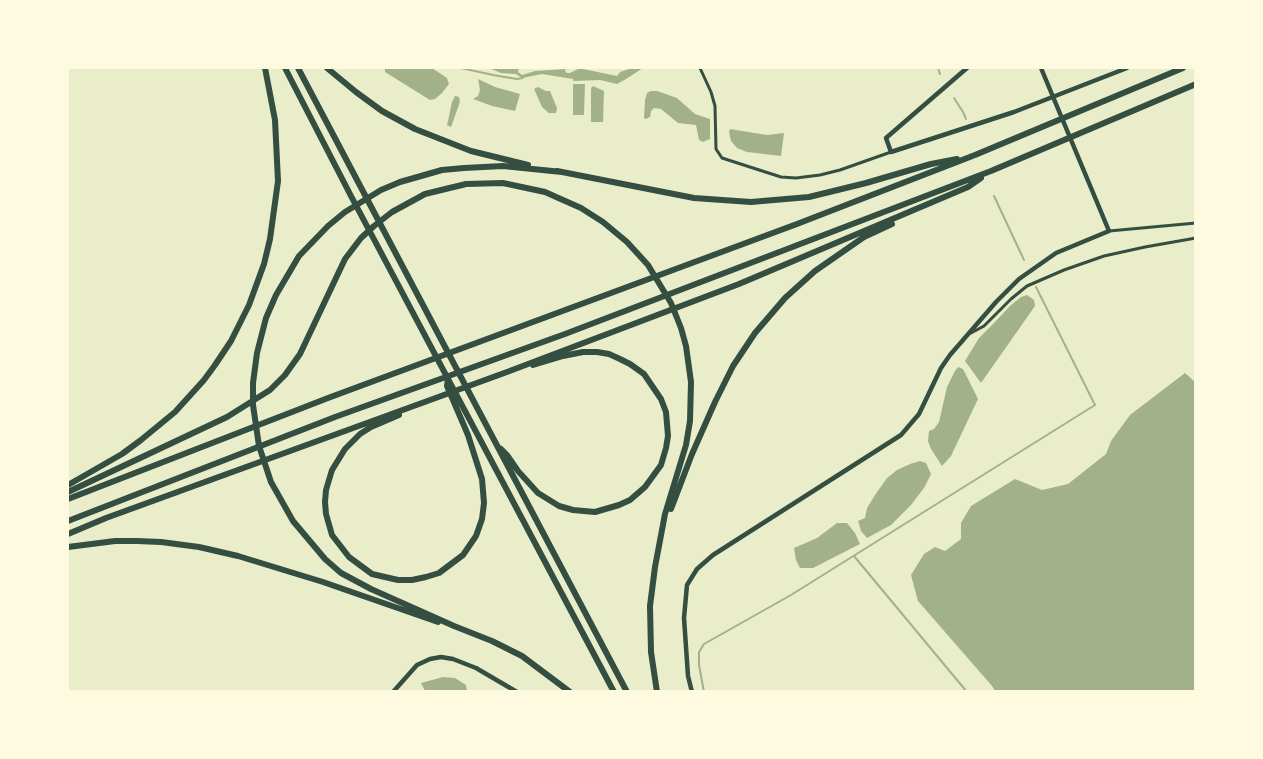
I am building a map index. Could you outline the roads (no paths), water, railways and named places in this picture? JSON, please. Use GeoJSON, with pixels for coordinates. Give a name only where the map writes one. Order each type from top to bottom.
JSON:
{"type":"FeatureCollection","features":[{"type":"Feature","properties":{"kind":"highway"},"geometry":{"type":"LineString","coordinates":[[68,485],[105,465],[134,445],[174,412],[204,380],[215,365],[231,341],[250,305],[264,264],[270,239],[278,181],[275,120],[265,68]]}},
{"type":"Feature","properties":{"kind":"highway"},"geometry":{"type":"LineString","coordinates":[[285,68],[448,379],[458,402],[614,692]]}},
{"type":"Feature","properties":{"kind":"highway"},"geometry":{"type":"LineString","coordinates":[[298,68],[627,692]]}},
{"type":"Feature","properties":{"kind":"highway"},"geometry":{"type":"LineString","coordinates":[[327,68],[382,111],[415,129],[471,150],[562,172],[694,198],[751,202],[809,196],[874,181],[931,164],[975,155]]}},
{"type":"Feature","properties":{"kind":"highway"},"geometry":{"type":"LineString","coordinates":[[68,499],[328,398],[975,155],[1183,68]]}},
{"type":"Feature","properties":{"kind":"highway"},"geometry":{"type":"LineString","coordinates":[[68,521],[335,417],[574,330],[991,171],[1196,84]]}},
{"type":"Feature","properties":{"kind":"highway"},"geometry":{"type":"LineString","coordinates":[[562,172],[503,166],[442,170],[394,184],[345,212],[328,226],[299,256],[276,294],[260,337],[253,383],[253,405],[259,446],[276,494],[312,546],[342,573],[378,593],[492,641],[522,656],[570,692]]}},
{"type":"Feature","properties":{"kind":"highway"},"geometry":{"type":"LineString","coordinates":[[68,534],[739,284],[968,187],[991,171]]}},
{"type":"Feature","properties":{"kind":"highway"},"geometry":{"type":"LineString","coordinates":[[68,492],[227,418],[270,390],[285,375],[300,354],[338,273],[352,250],[374,226],[392,212],[425,194],[447,187],[503,183],[545,192],[581,208],[603,222],[627,242],[648,265],[667,295],[681,328],[689,363],[691,382],[690,421],[686,445],[666,514],[654,567],[650,606],[651,652],[657,692]]}},
{"type":"Feature","properties":{"kind":"highway"},"geometry":{"type":"LineString","coordinates":[[664,526],[692,454],[733,366],[770,314],[815,270],[842,251],[864,237],[934,201]]}},
{"type":"Feature","properties":{"kind":"highway"},"geometry":{"type":"LineString","coordinates":[[495,442],[538,493],[559,506],[584,512],[595,512],[619,506],[638,493],[656,473],[666,448],[668,423],[661,399],[644,374],[630,364],[609,354],[583,352],[507,372]]}},
{"type":"Feature","properties":{"kind":"highway"},"geometry":{"type":"LineString","coordinates":[[413,405],[399,415],[371,427],[356,438],[345,449],[332,470],[326,490],[326,514],[332,535],[349,558],[372,574],[398,580],[426,577],[438,573],[463,555],[479,528],[484,503],[482,479],[458,402]]}},
{"type":"Feature","properties":{"kind":"highway"},"geometry":{"type":"LineString","coordinates":[[68,547],[138,540],[199,547],[273,566],[454,626]]}},
{"type":"Feature","properties":{"kind":"street"},"geometry":{"type":"LineString","coordinates":[[700,68],[715,106],[716,149],[722,158],[781,177],[796,178],[840,170],[1014,112],[1127,68]]}},
{"type":"Feature","properties":{"kind":"street"},"geometry":{"type":"LineString","coordinates":[[891,152],[886,138],[967,68]]}},
{"type":"Feature","properties":{"kind":"street"},"geometry":{"type":"LineString","coordinates":[[1041,68],[1109,231]]}},
{"type":"Feature","properties":{"kind":"street"},"geometry":{"type":"LineString","coordinates":[[692,692],[688,676],[684,618],[687,586],[692,576],[713,555],[901,435],[919,414],[941,368],[968,334],[1019,279],[1038,264],[1071,246],[1109,231],[1196,222]]}},
{"type":"Feature","properties":{"kind":"street"},"geometry":{"type":"LineString","coordinates":[[968,334],[984,326],[1027,286],[1064,270],[1120,252],[1196,238]]}},
{"type":"Feature","properties":{"kind":"street"},"geometry":{"type":"LineString","coordinates":[[393,692],[416,665],[430,658],[441,657],[476,668],[517,692]]}},
{"type":"Feature","properties":{"kind":"waterway"},"geometry":{"type":"LineString","coordinates":[[461,68],[517,79],[523,78]]}},
{"type":"Feature","properties":{"kind":"waterway"},"geometry":{"type":"LineString","coordinates":[[938,68],[940,74]]}},
{"type":"Feature","properties":{"kind":"waterway"},"geometry":{"type":"LineString","coordinates":[[954,98],[966,119]]}},
{"type":"Feature","properties":{"kind":"waterway"},"geometry":{"type":"LineString","coordinates":[[994,196],[1024,260]]}},
{"type":"Feature","properties":{"kind":"waterway"},"geometry":{"type":"LineString","coordinates":[[704,692],[699,665],[699,652],[704,644],[791,595],[1095,405],[1036,287]]}},
{"type":"Feature","properties":{"kind":"waterway"},"geometry":{"type":"LineString","coordinates":[[854,556],[967,692]]}}]}
